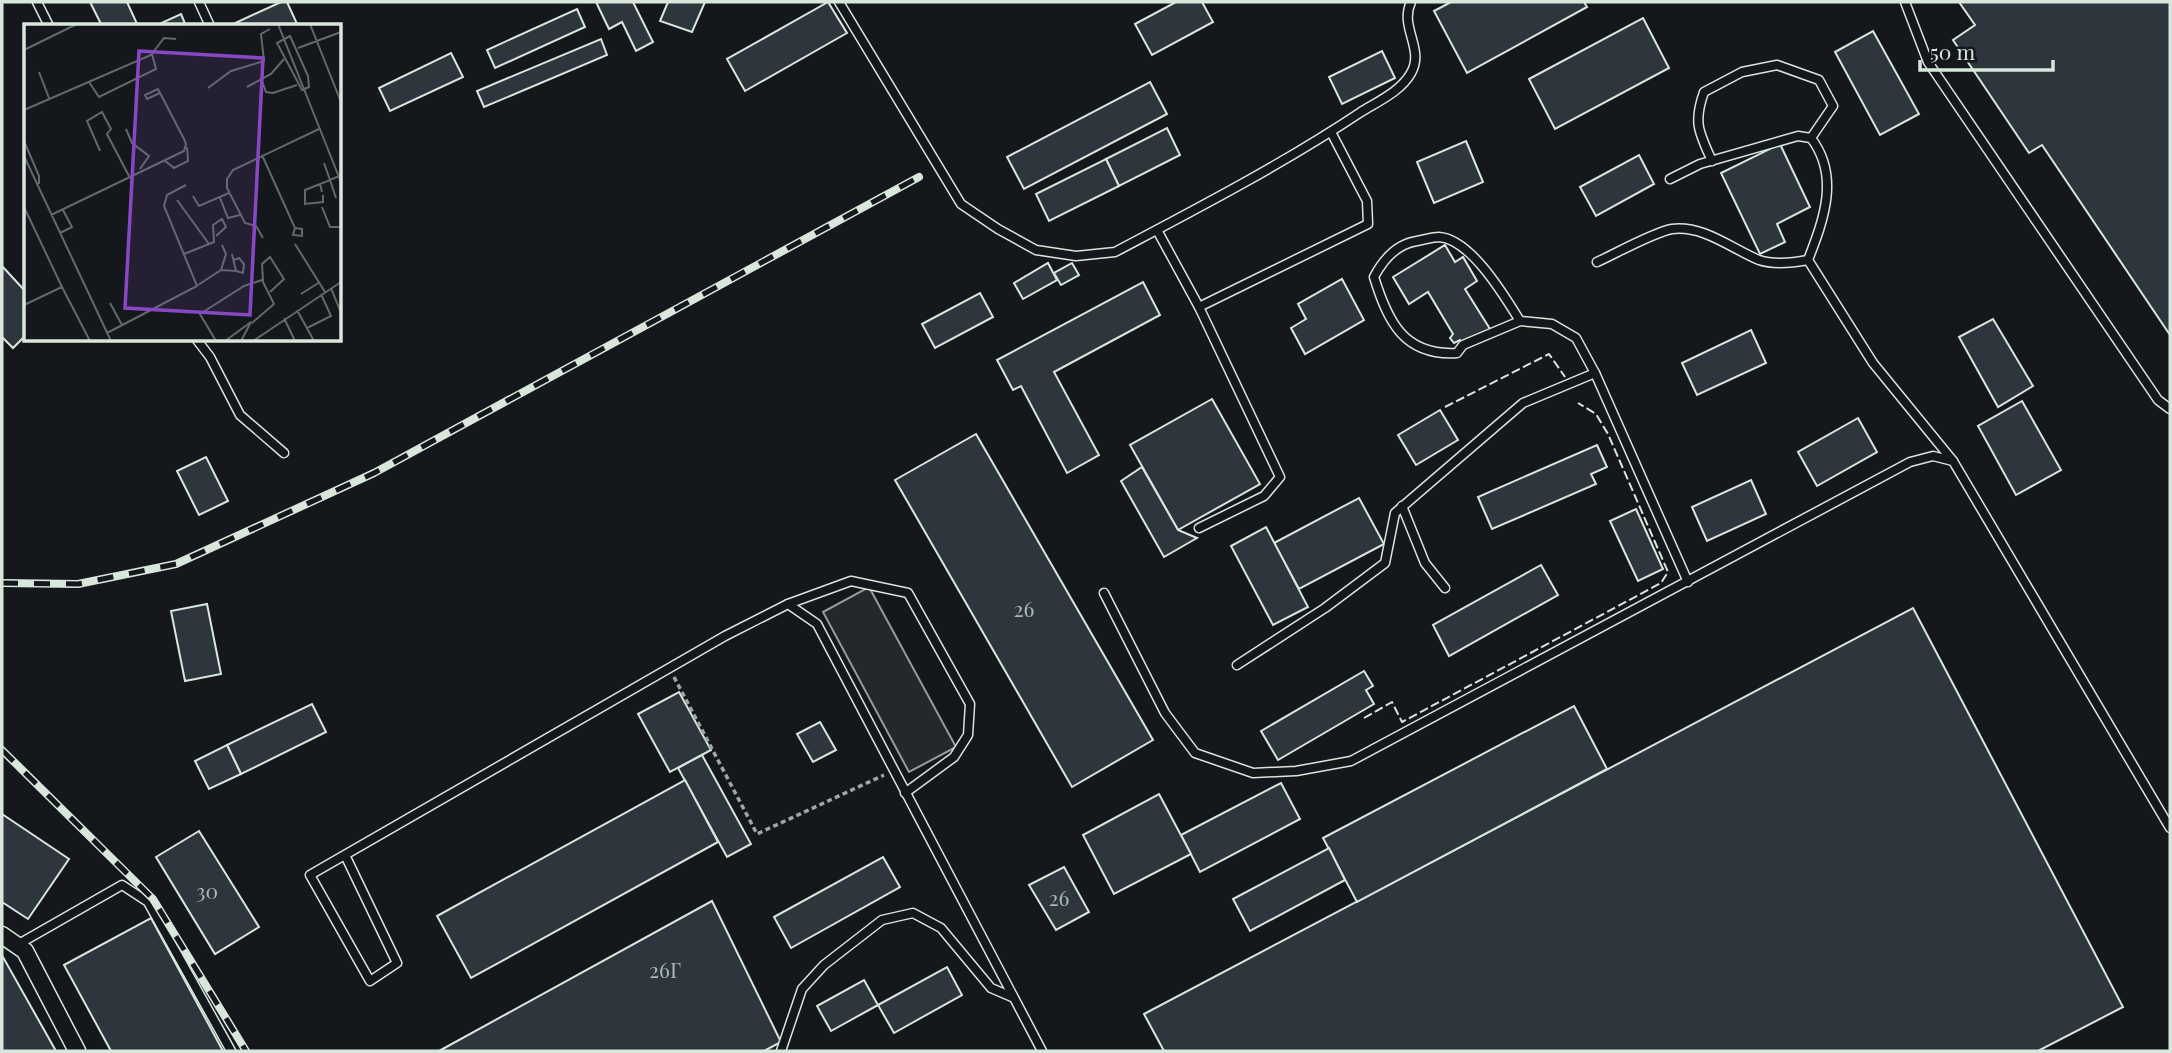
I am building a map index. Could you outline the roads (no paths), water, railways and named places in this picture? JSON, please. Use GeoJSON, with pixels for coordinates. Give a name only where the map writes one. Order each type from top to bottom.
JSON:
{"type":"FeatureCollection","features":[{"type":"Feature","properties":{"kind":"street"},"geometry":{"type":"LineString","coordinates":[[2,935],[25,951],[77,1051]]}},
{"type":"Feature","properties":{"kind":"lane"},"geometry":{"type":"LineString","coordinates":[[37,2],[48,24]]}},
{"type":"Feature","properties":{"kind":"lane"},"geometry":{"type":"LineString","coordinates":[[199,2],[209,24]]}},
{"type":"Feature","properties":{"kind":"lane"},"geometry":{"type":"LineString","coordinates":[[839,2],[961,204],[1036,250],[1076,256],[1115,252],[1157,230],[1331,132],[1402,85],[1412,71],[1418,54],[1408,29],[1411,2]]}},
{"type":"Feature","properties":{"kind":"lane"},"geometry":{"type":"LineString","coordinates":[[1905,2],[1928,62],[2158,400],[2170,409]]}},
{"type":"Feature","properties":{"kind":"lane"},"geometry":{"type":"LineString","coordinates":[[1713,161],[1700,136],[1696,115],[1704,92],[1742,72],[1777,65],[1819,80],[1833,106],[1811,138]]}},
{"type":"Feature","properties":{"kind":"lane"},"geometry":{"type":"LineString","coordinates":[[1199,307],[1368,224],[1367,201],[1331,132]]}},
{"type":"Feature","properties":{"kind":"lane"},"geometry":{"type":"LineString","coordinates":[[1670,179],[1713,161],[1798,135],[1811,138],[1821,151],[1828,182],[1826,215],[1808,260]]}},
{"type":"Feature","properties":{"kind":"lane"},"geometry":{"type":"LineString","coordinates":[[1597,262],[1671,229],[1689,230],[1723,240],[1761,260],[1789,263],[1808,260]]}},
{"type":"Feature","properties":{"kind":"lane"},"geometry":{"type":"LineString","coordinates":[[1157,230],[1199,307],[1280,477],[1264,496],[1199,528]]}},
{"type":"Feature","properties":{"kind":"lane"},"geometry":{"type":"LineString","coordinates":[[1520,321],[1498,284],[1470,253],[1441,237],[1411,242],[1384,258],[1374,277],[1386,314],[1402,334],[1422,350],[1435,354],[1457,353],[1463,345],[1520,321],[1552,324],[1576,338],[1595,373],[1688,582]]}},
{"type":"Feature","properties":{"kind":"lane"},"geometry":{"type":"LineString","coordinates":[[1808,260],[1873,363],[1953,461],[2170,828]]}},
{"type":"Feature","properties":{"kind":"lane"},"geometry":{"type":"LineString","coordinates":[[198,341],[210,357],[240,415],[284,453]]}},
{"type":"Feature","properties":{"kind":"lane"},"geometry":{"type":"LineString","coordinates":[[1237,665],[1325,608],[1385,563],[1395,513],[1523,403],[1595,373]]}},
{"type":"Feature","properties":{"kind":"lane"},"geometry":{"type":"LineString","coordinates":[[1104,593],[1165,713],[1195,753],[1252,773],[1296,771],[1351,761],[1910,462],[1933,456],[1953,461]]}},
{"type":"Feature","properties":{"kind":"lane"},"geometry":{"type":"LineString","coordinates":[[1402,506],[1425,563],[1446,588]]}},
{"type":"Feature","properties":{"kind":"lane"},"geometry":{"type":"LineString","coordinates":[[345,855],[397,963],[370,981],[310,875],[724,636],[788,604],[851,581],[908,593],[970,704],[968,735],[954,757],[905,793]]}},
{"type":"Feature","properties":{"kind":"lane"},"geometry":{"type":"LineString","coordinates":[[788,604],[817,624],[892,771],[1042,1051]]}},
{"type":"Feature","properties":{"kind":"lane"},"geometry":{"type":"LineString","coordinates":[[17,945],[122,886],[148,902],[231,1051]]}},
{"type":"Feature","properties":{"kind":"lane"},"geometry":{"type":"LineString","coordinates":[[781,1051],[802,989],[824,965],[882,920],[913,913],[941,928],[991,988],[1012,997]]}},
{"type":"Feature","properties":{"kind":"railway"},"geometry":{"type":"LineString","coordinates":[[2,583],[78,584],[176,564],[374,473],[919,177]]}},
{"type":"Feature","properties":{"kind":"railway"},"geometry":{"type":"LineString","coordinates":[[2,750],[153,899],[246,1051]]}}]}
